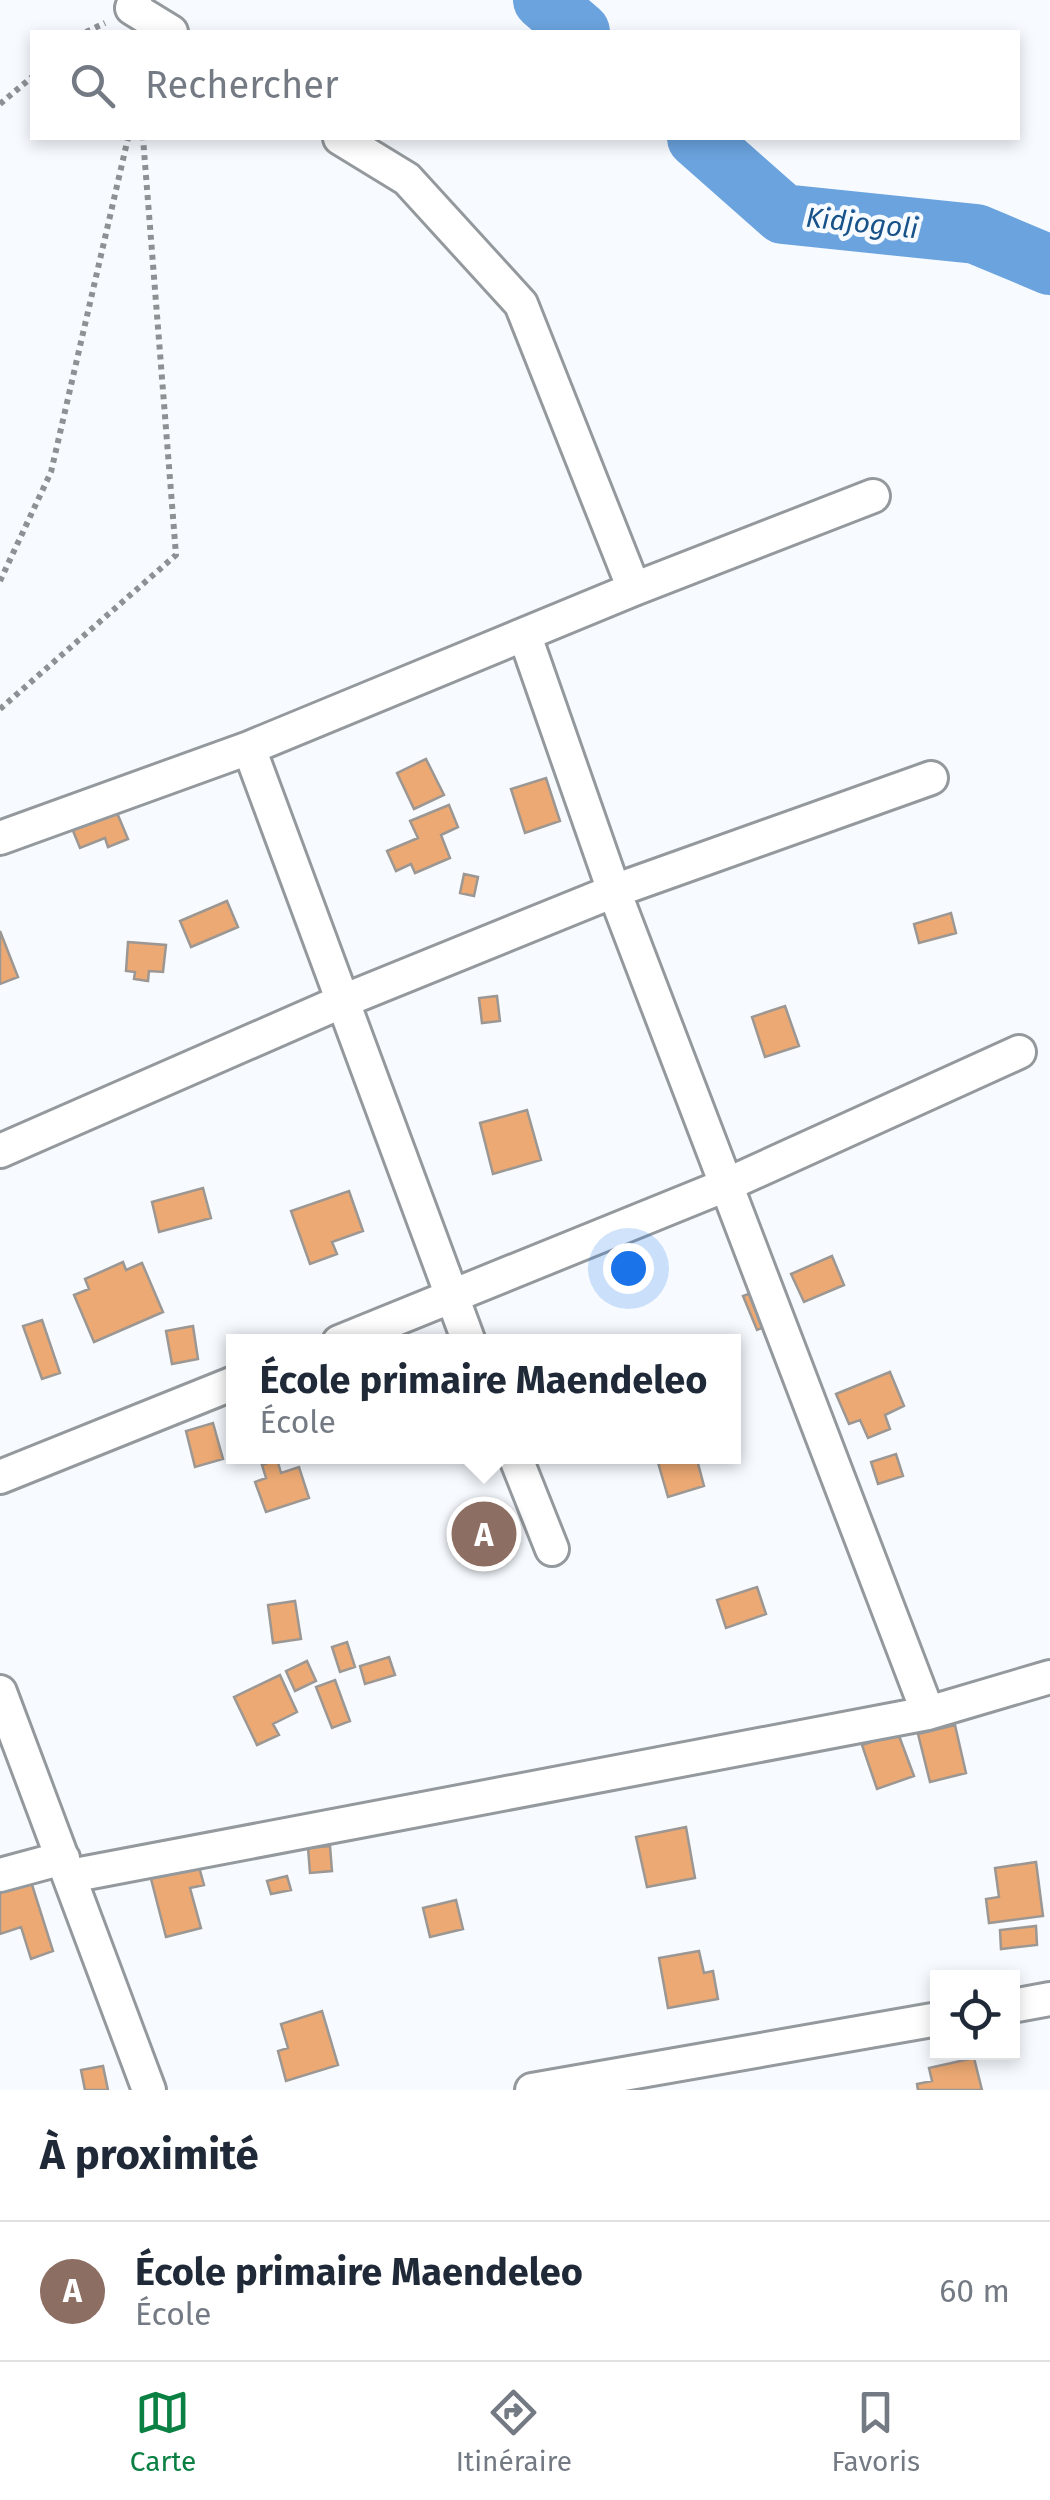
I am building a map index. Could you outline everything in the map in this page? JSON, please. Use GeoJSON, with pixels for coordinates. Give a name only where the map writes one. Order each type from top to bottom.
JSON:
{"type":"FeatureCollection","features":[{"type":"Feature","properties":{"kind":"street"},"geometry":{"type":"LineString","coordinates":[[135,0],[132,8],[169,30]]}},
{"type":"Feature","properties":{"kind":"street"},"geometry":{"type":"LineString","coordinates":[[343,140],[407,179],[521,304],[634,589]]}},
{"type":"Feature","properties":{"kind":"street"},"geometry":{"type":"LineString","coordinates":[[0,838],[249,748],[634,589],[872,496]]}},
{"type":"Feature","properties":{"kind":"street"},"geometry":{"type":"LineString","coordinates":[[524,636],[614,892],[928,1713]]}},
{"type":"Feature","properties":{"kind":"street"},"geometry":{"type":"LineString","coordinates":[[249,748],[466,1334]]}},
{"type":"Feature","properties":{"kind":"street"},"geometry":{"type":"LineString","coordinates":[[0,1151],[343,1000],[614,892],[930,778]]}},
{"type":"Feature","properties":{"kind":"street"},"geometry":{"type":"LineString","coordinates":[[359,1334],[726,1185],[1020,1052]]}},
{"type":"Feature","properties":{"kind":"street"},"geometry":{"type":"LineString","coordinates":[[0,1476],[226,1386]]}},
{"type":"Feature","properties":{"kind":"street"},"geometry":{"type":"LineString","coordinates":[[518,1464],[552,1549]]}},
{"type":"Feature","properties":{"kind":"street"},"geometry":{"type":"LineString","coordinates":[[0,1874],[67,1867],[928,1713],[1050,1677]]}},
{"type":"Feature","properties":{"kind":"street"},"geometry":{"type":"LineString","coordinates":[[0,1692],[149,2090]]}},
{"type":"Feature","properties":{"kind":"street"},"geometry":{"type":"LineString","coordinates":[[1020,2005],[1050,1999]]}},
{"type":"Feature","properties":{"kind":"street"},"geometry":{"type":"LineString","coordinates":[[532,2090],[930,2020]]}},
{"type":"Feature","properties":{"kind":"path"},"geometry":{"type":"LineString","coordinates":[[0,104],[30,78]]}},
{"type":"Feature","properties":{"kind":"path"},"geometry":{"type":"LineString","coordinates":[[0,581],[51,472],[128,140]]}},
{"type":"Feature","properties":{"kind":"path"},"geometry":{"type":"LineString","coordinates":[[0,709],[176,555],[142,140]]}},
{"type":"Feature","properties":{"kind":"building"},"geometry":{"type":"Polygon","coordinates":[[[426,759],[444,795],[414,809],[397,773],[426,759]]]}},
{"type":"Feature","properties":{"kind":"building"},"geometry":{"type":"Polygon","coordinates":[[[546,778],[560,821],[525,833],[511,789],[546,778]]]}},
{"type":"Feature","properties":{"kind":"building"},"geometry":{"type":"Polygon","coordinates":[[[449,805],[458,827],[441,835],[450,858],[415,873],[411,864],[396,871],[387,851],[418,838],[410,821],[449,805]]]}},
{"type":"Feature","properties":{"kind":"building"},"geometry":{"type":"Polygon","coordinates":[[[115,808],[128,839],[108,847],[105,838],[80,848],[71,826],[115,808]]]}},
{"type":"Feature","properties":{"kind":"building"},"geometry":{"type":"Polygon","coordinates":[[[464,874],[478,877],[474,896],[460,893],[464,874]]]}},
{"type":"Feature","properties":{"kind":"building"},"geometry":{"type":"Polygon","coordinates":[[[227,901],[238,927],[191,947],[180,921],[227,901]]]}},
{"type":"Feature","properties":{"kind":"building"},"geometry":{"type":"Polygon","coordinates":[[[951,913],[956,933],[919,943],[914,924],[951,913]]]}},
{"type":"Feature","properties":{"kind":"building"},"geometry":{"type":"Polygon","coordinates":[[[0,931],[18,977],[0,984],[0,931]]]}},
{"type":"Feature","properties":{"kind":"building"},"geometry":{"type":"Polygon","coordinates":[[[128,942],[166,945],[163,972],[149,971],[148,981],[134,979],[135,972],[126,971],[128,942]]]}},
{"type":"Feature","properties":{"kind":"building"},"geometry":{"type":"Polygon","coordinates":[[[497,996],[500,1021],[482,1023],[479,998],[497,996]]]}},
{"type":"Feature","properties":{"kind":"building"},"geometry":{"type":"Polygon","coordinates":[[[785,1006],[799,1046],[765,1057],[752,1017],[785,1006]]]}},
{"type":"Feature","properties":{"kind":"building"},"geometry":{"type":"Polygon","coordinates":[[[527,1110],[541,1160],[493,1174],[480,1123],[527,1110]]]}},
{"type":"Feature","properties":{"kind":"building"},"geometry":{"type":"Polygon","coordinates":[[[203,1188],[211,1218],[159,1232],[152,1202],[203,1188]]]}},
{"type":"Feature","properties":{"kind":"building"},"geometry":{"type":"Polygon","coordinates":[[[349,1191],[363,1231],[332,1242],[337,1254],[310,1264],[291,1211],[349,1191]]]}},
{"type":"Feature","properties":{"kind":"building"},"geometry":{"type":"Polygon","coordinates":[[[832,1256],[844,1285],[804,1302],[791,1274],[832,1256]]]}},
{"type":"Feature","properties":{"kind":"building"},"geometry":{"type":"Polygon","coordinates":[[[123,1262],[126,1270],[142,1263],[163,1312],[94,1342],[74,1295],[89,1289],[85,1279],[123,1262]]]}},
{"type":"Feature","properties":{"kind":"building"},"geometry":{"type":"Polygon","coordinates":[[[759,1290],[772,1324],[757,1330],[743,1296],[759,1290]]]}},
{"type":"Feature","properties":{"kind":"building"},"geometry":{"type":"Polygon","coordinates":[[[42,1320],[60,1373],[42,1379],[23,1326],[42,1320]]]}},
{"type":"Feature","properties":{"kind":"building"},"geometry":{"type":"Polygon","coordinates":[[[193,1326],[198,1359],[172,1364],[166,1331],[193,1326]]]}},
{"type":"Feature","properties":{"kind":"building"},"geometry":{"type":"Polygon","coordinates":[[[890,1372],[904,1406],[885,1415],[890,1429],[868,1438],[860,1420],[849,1424],[836,1394],[890,1372]]]}},
{"type":"Feature","properties":{"kind":"building"},"geometry":{"type":"Polygon","coordinates":[[[213,1423],[223,1459],[195,1467],[186,1431],[213,1423]]]}},
{"type":"Feature","properties":{"kind":"building"},"geometry":{"type":"Polygon","coordinates":[[[896,1454],[903,1476],[878,1484],[871,1462],[896,1454]]]}},
{"type":"Feature","properties":{"kind":"building"},"geometry":{"type":"Polygon","coordinates":[[[278,1464],[281,1473],[299,1467],[309,1498],[266,1512],[255,1482],[266,1478],[262,1465],[278,1464]]]}},
{"type":"Feature","properties":{"kind":"building"},"geometry":{"type":"Polygon","coordinates":[[[658,1464],[698,1464],[704,1486],[668,1497],[658,1464]]]}},
{"type":"Feature","properties":{"kind":"building"},"geometry":{"type":"Polygon","coordinates":[[[757,1587],[766,1614],[726,1628],[717,1600],[757,1587]]]}},
{"type":"Feature","properties":{"kind":"building"},"geometry":{"type":"Polygon","coordinates":[[[295,1601],[301,1639],[273,1643],[268,1605],[295,1601]]]}},
{"type":"Feature","properties":{"kind":"building"},"geometry":{"type":"Polygon","coordinates":[[[347,1642],[355,1667],[340,1672],[332,1647],[347,1642]]]}},
{"type":"Feature","properties":{"kind":"building"},"geometry":{"type":"Polygon","coordinates":[[[389,1657],[395,1675],[365,1684],[360,1666],[389,1657]]]}},
{"type":"Feature","properties":{"kind":"building"},"geometry":{"type":"Polygon","coordinates":[[[307,1661],[316,1681],[295,1691],[286,1671],[307,1661]]]}},
{"type":"Feature","properties":{"kind":"building"},"geometry":{"type":"Polygon","coordinates":[[[280,1675],[297,1712],[273,1724],[279,1735],[257,1745],[234,1697],[280,1675]]]}},
{"type":"Feature","properties":{"kind":"building"},"geometry":{"type":"Polygon","coordinates":[[[335,1680],[350,1721],[332,1728],[316,1687],[335,1680]]]}},
{"type":"Feature","properties":{"kind":"building"},"geometry":{"type":"Polygon","coordinates":[[[955,1725],[966,1773],[930,1782],[918,1734],[955,1725]]]}},
{"type":"Feature","properties":{"kind":"building"},"geometry":{"type":"Polygon","coordinates":[[[898,1733],[914,1776],[877,1789],[862,1745],[898,1733]]]}},
{"type":"Feature","properties":{"kind":"building"},"geometry":{"type":"Polygon","coordinates":[[[686,1827],[695,1878],[647,1887],[636,1837],[686,1827]]]}},
{"type":"Feature","properties":{"kind":"building"},"geometry":{"type":"Polygon","coordinates":[[[330,1846],[332,1871],[310,1873],[308,1848],[330,1846]]]}},
{"type":"Feature","properties":{"kind":"building"},"geometry":{"type":"Polygon","coordinates":[[[1036,1862],[1043,1916],[989,1923],[986,1899],[999,1897],[995,1868],[1036,1862]]]}},
{"type":"Feature","properties":{"kind":"building"},"geometry":{"type":"Polygon","coordinates":[[[198,1863],[204,1885],[190,1888],[201,1928],[166,1937],[150,1875],[198,1863]]]}},
{"type":"Feature","properties":{"kind":"building"},"geometry":{"type":"Polygon","coordinates":[[[27,1869],[53,1951],[31,1959],[21,1927],[0,1934],[0,1878],[27,1869]]]}},
{"type":"Feature","properties":{"kind":"building"},"geometry":{"type":"Polygon","coordinates":[[[287,1876],[291,1890],[271,1894],[267,1881],[287,1876]]]}},
{"type":"Feature","properties":{"kind":"building"},"geometry":{"type":"Polygon","coordinates":[[[456,1900],[463,1929],[430,1937],[423,1908],[456,1900]]]}},
{"type":"Feature","properties":{"kind":"building"},"geometry":{"type":"Polygon","coordinates":[[[1036,1926],[1037,1945],[1001,1949],[1000,1930],[1036,1926]]]}},
{"type":"Feature","properties":{"kind":"building"},"geometry":{"type":"Polygon","coordinates":[[[699,1951],[704,1973],[713,1971],[718,1999],[668,2008],[659,1958],[699,1951]]]}},
{"type":"Feature","properties":{"kind":"building"},"geometry":{"type":"Polygon","coordinates":[[[322,2011],[338,2065],[286,2081],[278,2051],[288,2048],[281,2024],[322,2011]]]}},
{"type":"Feature","properties":{"kind":"building"},"geometry":{"type":"Polygon","coordinates":[[[974,2060],[982,2090],[918,2090],[917,2084],[932,2081],[929,2068],[974,2060]]]}},
{"type":"Feature","properties":{"kind":"building"},"geometry":{"type":"Polygon","coordinates":[[[103,2066],[108,2090],[85,2090],[81,2070],[103,2066]]]}},
{"type":"Feature","properties":{"kind":"waterway","name":"Kidjogoli"},"geometry":{"type":"LineString","coordinates":[[543,0],[578,30]]}},
{"type":"Feature","properties":{"kind":"waterway","name":"Kidjogoli"},"geometry":{"type":"LineString","coordinates":[[699,140],[783,214],[976,234],[1050,265]]}},
{"type":"Feature","properties":{"kind":"place","name":"École primaire Maendeleo"},"geometry":{"type":"Point","coordinates":[484,1534]}}]}
